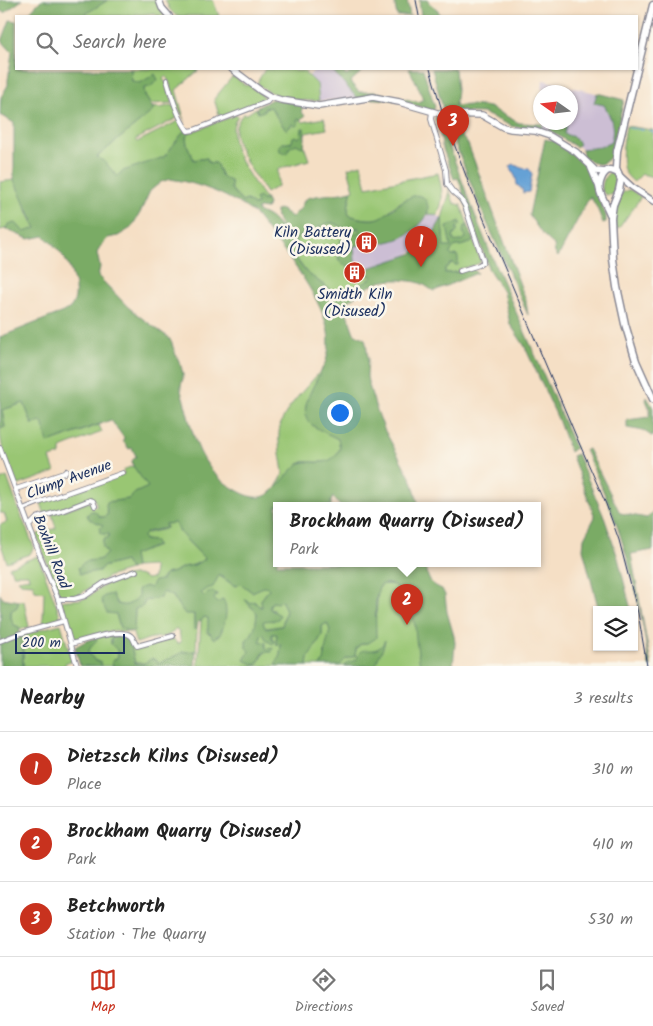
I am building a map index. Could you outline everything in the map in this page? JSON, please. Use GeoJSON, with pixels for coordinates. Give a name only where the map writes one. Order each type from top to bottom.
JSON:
{"type":"FeatureCollection","features":[{"type":"Feature","properties":{"kind":"main road"},"geometry":{"type":"LineString","coordinates":[[159,0],[162,8],[168,15]]}},
{"type":"Feature","properties":{"kind":"main road"},"geometry":{"type":"LineString","coordinates":[[638,65],[653,4]]}},
{"type":"Feature","properties":{"kind":"main road"},"geometry":{"type":"LineString","coordinates":[[233,70],[271,97],[287,101],[319,106],[373,97],[446,115],[482,115],[503,127],[536,131],[550,136],[576,152],[596,171],[611,170],[619,174]]}},
{"type":"Feature","properties":{"kind":"main road"},"geometry":{"type":"LineString","coordinates":[[611,218],[621,180],[616,168],[617,150],[637,70]]}},
{"type":"Feature","properties":{"kind":"main road"},"geometry":{"type":"LineString","coordinates":[[599,186],[617,150]]}},
{"type":"Feature","properties":{"kind":"main road"},"geometry":{"type":"LineString","coordinates":[[590,166],[611,218],[617,287],[625,324],[636,361],[653,399]]}},
{"type":"Feature","properties":{"kind":"main road"},"geometry":{"type":"LineString","coordinates":[[602,196],[616,197]]}},
{"type":"Feature","properties":{"kind":"street"},"geometry":{"type":"LineString","coordinates":[[167,80],[181,118],[188,130],[194,130],[267,102],[271,97]]}},
{"type":"Feature","properties":{"kind":"street"},"geometry":{"type":"LineString","coordinates":[[432,112],[431,119],[444,164],[447,184],[464,203],[483,260],[479,265],[460,271]]}},
{"type":"Feature","properties":{"kind":"street"},"geometry":{"type":"LineString","coordinates":[[619,174],[632,187],[653,201]]}},
{"type":"Feature","properties":{"kind":"street"},"geometry":{"type":"LineString","coordinates":[[619,190],[632,187]]}},
{"type":"Feature","properties":{"kind":"street","name":"Boxhill Road"},"geometry":{"type":"LineString","coordinates":[[0,448],[58,599],[77,666]]}},
{"type":"Feature","properties":{"kind":"street"},"geometry":{"type":"LineString","coordinates":[[16,489],[66,471]]}},
{"type":"Feature","properties":{"kind":"street","name":"Clump Avenue"},"geometry":{"type":"LineString","coordinates":[[22,509],[123,473]]}},
{"type":"Feature","properties":{"kind":"street"},"geometry":{"type":"LineString","coordinates":[[29,526],[37,518],[90,500],[93,501],[95,506]]}},
{"type":"Feature","properties":{"kind":"street"},"geometry":{"type":"LineString","coordinates":[[58,599],[74,599],[85,596],[104,583],[136,571]]}},
{"type":"Feature","properties":{"kind":"street"},"geometry":{"type":"LineString","coordinates":[[0,641],[64,621]]}},
{"type":"Feature","properties":{"kind":"street"},"geometry":{"type":"LineString","coordinates":[[71,644],[115,633],[129,634],[137,646],[173,636]]}},
{"type":"Feature","properties":{"kind":"shaded area"},"geometry":{"type":"Polygon","coordinates":[[[314,70],[331,70],[357,98],[319,101],[317,84],[309,76],[314,70]]]}},
{"type":"Feature","properties":{"kind":"shaded area"},"geometry":{"type":"Polygon","coordinates":[[[543,80],[563,85],[543,85],[543,80]]]}},
{"type":"Feature","properties":{"kind":"shaded area"},"geometry":{"type":"Polygon","coordinates":[[[578,89],[624,100],[613,150],[606,162],[601,164],[593,163],[583,156],[582,149],[578,146],[573,146],[546,130],[578,130],[578,89]]]}},
{"type":"Feature","properties":{"kind":"shaded area"},"geometry":{"type":"Polygon","coordinates":[[[429,214],[442,218],[427,241],[406,256],[360,271],[355,261],[354,246],[383,243],[405,236],[414,231],[429,214]]]}},
{"type":"Feature","properties":{"kind":"green space"},"geometry":{"type":"Polygon","coordinates":[[[0,0],[22,0],[4,13],[0,10],[0,0]]]}},
{"type":"Feature","properties":{"kind":"green space"},"geometry":{"type":"Polygon","coordinates":[[[41,0],[108,0],[86,15],[27,15],[41,0]]]}},
{"type":"Feature","properties":{"kind":"green space"},"geometry":{"type":"Polygon","coordinates":[[[108,0],[157,0],[165,15],[156,15],[154,13],[140,15],[85,15],[108,0]]]}},
{"type":"Feature","properties":{"kind":"green space"},"geometry":{"type":"Polygon","coordinates":[[[165,0],[213,0],[219,15],[175,15],[165,0]]]}},
{"type":"Feature","properties":{"kind":"green space"},"geometry":{"type":"Polygon","coordinates":[[[394,0],[407,0],[410,15],[397,15],[394,0]]]}},
{"type":"Feature","properties":{"kind":"green space"},"geometry":{"type":"Polygon","coordinates":[[[419,0],[428,0],[438,10],[440,15],[421,15],[419,0]]]}},
{"type":"Feature","properties":{"kind":"green space"},"geometry":{"type":"Polygon","coordinates":[[[10,20],[15,21],[15,70],[131,70],[132,81],[140,83],[155,74],[158,80],[150,87],[144,88],[145,96],[154,110],[97,157],[105,162],[117,176],[123,171],[164,157],[185,130],[189,133],[186,137],[187,145],[194,160],[207,158],[209,163],[216,163],[222,177],[231,181],[231,189],[242,202],[247,200],[254,205],[257,204],[255,199],[259,197],[262,200],[266,200],[268,204],[266,209],[258,208],[257,211],[273,220],[284,234],[276,216],[276,211],[279,209],[292,217],[300,209],[305,199],[310,197],[351,191],[349,215],[372,219],[383,216],[408,198],[420,196],[425,199],[428,207],[425,218],[409,234],[392,241],[354,246],[355,261],[358,266],[341,263],[339,250],[342,237],[360,232],[359,228],[346,229],[329,223],[317,228],[310,236],[301,235],[297,238],[295,243],[298,254],[296,259],[306,272],[333,292],[365,283],[373,276],[363,274],[360,271],[411,254],[432,236],[442,218],[444,247],[451,247],[447,227],[460,221],[457,232],[453,236],[454,241],[459,241],[466,237],[463,232],[464,227],[468,225],[473,240],[471,243],[456,246],[452,249],[450,254],[452,256],[457,255],[458,265],[450,264],[445,268],[445,273],[459,272],[472,268],[477,273],[434,291],[416,282],[401,280],[384,281],[370,286],[344,305],[354,333],[365,339],[368,359],[367,376],[375,405],[384,429],[412,481],[418,502],[337,502],[333,497],[331,502],[273,502],[273,567],[426,567],[429,579],[434,585],[442,589],[445,595],[447,612],[455,643],[453,666],[420,666],[415,625],[410,613],[400,599],[397,587],[390,584],[382,584],[377,593],[376,638],[359,645],[355,656],[346,659],[339,666],[319,666],[324,661],[330,630],[327,623],[322,626],[322,635],[308,658],[307,666],[275,666],[280,655],[281,644],[277,645],[277,634],[272,634],[272,639],[275,642],[273,644],[267,641],[263,634],[261,636],[260,641],[266,643],[266,649],[273,648],[272,652],[264,652],[257,665],[244,660],[249,652],[246,647],[246,640],[253,631],[257,613],[245,600],[250,603],[254,601],[262,607],[261,600],[269,589],[266,586],[252,592],[241,584],[235,586],[219,575],[213,587],[201,593],[204,596],[212,591],[217,594],[214,599],[218,603],[223,599],[225,603],[226,613],[223,627],[219,636],[216,636],[214,639],[208,633],[208,618],[204,617],[198,622],[197,629],[194,630],[194,614],[185,614],[173,596],[163,592],[160,598],[145,601],[143,606],[135,609],[134,631],[130,632],[120,628],[116,614],[107,613],[101,600],[104,596],[112,594],[117,604],[129,604],[138,597],[138,589],[145,586],[150,588],[154,581],[161,580],[166,574],[194,565],[205,559],[181,534],[175,523],[165,524],[166,528],[147,532],[143,536],[144,540],[155,541],[157,546],[133,555],[135,567],[130,570],[125,561],[102,567],[99,571],[80,574],[78,568],[83,563],[101,559],[105,556],[107,553],[103,543],[104,539],[109,537],[109,534],[101,534],[100,528],[103,525],[89,519],[87,515],[91,511],[95,511],[100,517],[104,517],[108,514],[107,502],[129,499],[135,493],[148,487],[133,466],[132,461],[136,456],[132,448],[129,449],[123,441],[124,438],[111,420],[48,443],[42,422],[32,424],[24,403],[2,410],[5,427],[0,429],[0,337],[69,309],[75,296],[72,274],[57,248],[44,236],[29,239],[5,229],[9,224],[16,223],[24,232],[36,228],[14,180],[14,123],[0,115],[1,97],[8,85],[12,52],[2,41],[10,20]],[[170,179],[161,182],[150,191],[131,228],[118,236],[108,238],[100,247],[97,253],[100,267],[98,276],[128,307],[170,339],[182,370],[181,391],[193,434],[200,452],[210,468],[226,484],[244,494],[260,497],[273,491],[302,462],[329,460],[335,456],[340,448],[338,439],[314,426],[308,421],[305,414],[308,398],[327,357],[329,340],[326,323],[304,279],[254,213],[214,191],[170,179]],[[281,600],[278,603],[272,602],[270,609],[280,615],[278,619],[264,621],[265,628],[282,626],[286,610],[281,600]]]}},
{"type":"Feature","properties":{"kind":"green space"},"geometry":{"type":"Polygon","coordinates":[[[129,70],[199,70],[176,90],[185,122],[166,76],[163,79],[173,103],[150,104],[145,96],[144,88],[132,81],[129,70]]]}},
{"type":"Feature","properties":{"kind":"green space"},"geometry":{"type":"Polygon","coordinates":[[[264,70],[305,71],[306,75],[317,84],[319,101],[279,96],[264,89],[258,84],[264,70]]]}},
{"type":"Feature","properties":{"kind":"green space"},"geometry":{"type":"Polygon","coordinates":[[[331,70],[343,70],[346,76],[355,70],[364,70],[350,82],[359,92],[375,92],[419,102],[423,99],[410,70],[423,70],[435,107],[433,111],[399,100],[357,98],[331,70]]]}},
{"type":"Feature","properties":{"kind":"green space"},"geometry":{"type":"Polygon","coordinates":[[[432,70],[455,70],[457,90],[455,106],[489,107],[519,123],[533,124],[533,129],[511,126],[483,113],[444,112],[432,70]]]}},
{"type":"Feature","properties":{"kind":"green space"},"geometry":{"type":"Polygon","coordinates":[[[232,77],[235,77],[246,86],[248,84],[263,96],[264,100],[220,118],[214,99],[232,77]]]}},
{"type":"Feature","properties":{"kind":"green space"},"geometry":{"type":"Polygon","coordinates":[[[597,93],[624,100],[611,156],[601,164],[594,163],[583,156],[582,149],[600,147],[611,142],[612,122],[604,105],[594,103],[597,93]]]}},
{"type":"Feature","properties":{"kind":"green space"},"geometry":{"type":"Polygon","coordinates":[[[272,99],[304,105],[301,111],[305,116],[301,120],[297,119],[298,125],[292,124],[287,130],[271,107],[264,108],[264,111],[258,113],[256,108],[272,99]]]}},
{"type":"Feature","properties":{"kind":"green space"},"geometry":{"type":"Polygon","coordinates":[[[172,105],[175,107],[179,117],[135,140],[137,142],[180,120],[185,130],[164,157],[117,177],[97,157],[154,110],[152,107],[160,108],[172,105]]]}},
{"type":"Feature","properties":{"kind":"green space"},"geometry":{"type":"Polygon","coordinates":[[[271,107],[287,130],[297,119],[303,122],[324,118],[327,129],[305,133],[304,146],[309,160],[278,169],[278,186],[266,193],[243,155],[235,132],[243,114],[247,114],[256,108],[258,112],[263,108],[271,107]]]}},
{"type":"Feature","properties":{"kind":"green space"},"geometry":{"type":"Polygon","coordinates":[[[236,115],[238,116],[233,126],[235,148],[246,171],[266,200],[254,205],[247,200],[242,202],[222,177],[216,163],[208,163],[207,158],[194,160],[187,145],[186,137],[189,133],[236,115]]]}},
{"type":"Feature","properties":{"kind":"green space"},"geometry":{"type":"Polygon","coordinates":[[[438,116],[494,262],[575,448],[570,452],[558,419],[524,345],[510,324],[503,292],[488,268],[466,205],[461,196],[463,192],[458,178],[454,179],[442,146],[440,130],[435,118],[438,116]]]}},
{"type":"Feature","properties":{"kind":"green space"},"geometry":{"type":"Polygon","coordinates":[[[460,125],[461,136],[468,144],[526,301],[528,315],[481,209],[451,133],[457,132],[457,126],[460,125]]]}},
{"type":"Feature","properties":{"kind":"green space"},"geometry":{"type":"Polygon","coordinates":[[[626,126],[653,130],[653,177],[642,174],[634,182],[624,171],[622,157],[626,126]]]}},
{"type":"Feature","properties":{"kind":"green space"},"geometry":{"type":"Polygon","coordinates":[[[302,128],[304,128],[304,146],[296,144],[289,148],[287,153],[280,151],[279,147],[282,143],[292,142],[293,137],[296,136],[299,138],[302,128]]]}},
{"type":"Feature","properties":{"kind":"green space"},"geometry":{"type":"Polygon","coordinates":[[[549,130],[565,130],[564,134],[574,137],[579,144],[576,147],[549,130]]]}},
{"type":"Feature","properties":{"kind":"green space"},"geometry":{"type":"Polygon","coordinates":[[[545,139],[558,142],[584,163],[606,215],[606,222],[603,223],[590,196],[558,257],[555,253],[554,245],[542,234],[529,215],[545,139]]]}},
{"type":"Feature","properties":{"kind":"green space"},"geometry":{"type":"Polygon","coordinates":[[[361,164],[367,187],[438,173],[442,189],[442,200],[437,216],[428,215],[423,197],[410,198],[401,202],[377,219],[349,215],[351,191],[354,190],[348,168],[361,164]]]}},
{"type":"Feature","properties":{"kind":"green space"},"geometry":{"type":"Polygon","coordinates":[[[610,172],[614,173],[619,179],[614,194],[608,195],[602,191],[602,188],[605,178],[610,172]]]}},
{"type":"Feature","properties":{"kind":"green space"},"geometry":{"type":"Polygon","coordinates":[[[14,180],[38,231],[29,239],[5,229],[0,230],[0,182],[14,180]]]}},
{"type":"Feature","properties":{"kind":"green space"},"geometry":{"type":"Polygon","coordinates":[[[449,189],[454,203],[461,205],[481,262],[459,269],[459,272],[445,273],[442,218],[449,189]]]}},
{"type":"Feature","properties":{"kind":"green space"},"geometry":{"type":"Polygon","coordinates":[[[628,190],[641,197],[619,228],[615,228],[617,201],[628,190]]]}},
{"type":"Feature","properties":{"kind":"green space"},"geometry":{"type":"Polygon","coordinates":[[[329,223],[346,229],[360,229],[360,232],[352,233],[341,240],[338,259],[344,265],[358,266],[361,273],[374,276],[365,283],[333,292],[306,272],[296,258],[298,255],[296,238],[303,235],[310,236],[317,228],[329,223]]]}},
{"type":"Feature","properties":{"kind":"green space"},"geometry":{"type":"Polygon","coordinates":[[[324,366],[307,403],[312,425],[338,439],[340,448],[337,454],[329,461],[302,462],[275,489],[283,472],[279,442],[281,424],[290,406],[324,366]]]}},
{"type":"Feature","properties":{"kind":"green space"},"geometry":{"type":"Polygon","coordinates":[[[647,397],[653,408],[653,437],[644,431],[627,428],[627,420],[649,417],[650,410],[646,400],[647,397]]]}},
{"type":"Feature","properties":{"kind":"green space"},"geometry":{"type":"Polygon","coordinates":[[[24,403],[32,424],[42,422],[53,441],[99,425],[102,432],[63,447],[60,455],[50,458],[55,472],[16,486],[3,450],[0,429],[5,427],[2,410],[24,403]]]}},
{"type":"Feature","properties":{"kind":"green space"},"geometry":{"type":"Polygon","coordinates":[[[588,449],[620,513],[647,518],[653,512],[653,550],[631,554],[651,666],[649,666],[640,610],[626,554],[604,491],[585,450],[588,449]]]}},
{"type":"Feature","properties":{"kind":"green space"},"geometry":{"type":"Polygon","coordinates":[[[577,454],[604,517],[618,558],[630,606],[598,606],[597,603],[583,549],[584,538],[595,517],[572,456],[577,454]]]}},
{"type":"Feature","properties":{"kind":"green space"},"geometry":{"type":"Polygon","coordinates":[[[133,466],[149,487],[135,493],[129,499],[107,502],[108,514],[100,517],[109,534],[109,538],[102,547],[107,553],[99,560],[88,561],[102,567],[125,561],[130,570],[110,576],[78,595],[60,596],[36,535],[56,528],[52,514],[89,502],[91,502],[93,507],[97,506],[94,498],[45,515],[41,503],[124,474],[123,470],[133,466]]]}},
{"type":"Feature","properties":{"kind":"green space"},"geometry":{"type":"Polygon","coordinates":[[[7,477],[34,547],[30,554],[7,562],[0,542],[0,525],[7,522],[4,513],[0,513],[0,480],[7,477]]]}},
{"type":"Feature","properties":{"kind":"green space"},"geometry":{"type":"Polygon","coordinates":[[[176,523],[181,534],[205,559],[194,565],[166,574],[134,602],[124,606],[117,604],[116,614],[120,628],[130,632],[116,630],[76,639],[61,601],[85,598],[105,585],[125,576],[137,575],[146,579],[153,578],[154,568],[152,566],[135,567],[132,555],[157,546],[154,541],[144,540],[142,536],[166,528],[165,524],[176,523]]]}},
{"type":"Feature","properties":{"kind":"green space"},"geometry":{"type":"Polygon","coordinates":[[[38,556],[60,615],[59,619],[44,624],[44,592],[35,590],[33,584],[21,583],[18,580],[29,578],[28,574],[13,574],[9,567],[38,556]]]}},
{"type":"Feature","properties":{"kind":"green space"},"geometry":{"type":"Polygon","coordinates":[[[218,575],[235,586],[241,584],[252,592],[265,585],[269,589],[261,600],[263,607],[250,603],[246,599],[257,613],[256,623],[261,659],[266,649],[260,641],[261,636],[263,634],[272,639],[272,633],[277,633],[276,641],[278,645],[281,644],[280,655],[275,666],[198,666],[201,621],[204,617],[208,618],[215,636],[219,636],[224,625],[224,619],[218,604],[201,594],[218,575]]]}},
{"type":"Feature","properties":{"kind":"green space"},"geometry":{"type":"Polygon","coordinates":[[[383,584],[395,585],[424,610],[443,666],[339,666],[346,659],[355,656],[359,645],[370,642],[376,616],[378,590],[383,584]]]}},
{"type":"Feature","properties":{"kind":"green space"},"geometry":{"type":"Polygon","coordinates":[[[163,592],[173,596],[178,605],[194,614],[194,629],[197,629],[196,651],[183,652],[160,663],[135,663],[129,639],[134,647],[148,646],[173,639],[178,644],[181,642],[176,628],[171,634],[166,636],[136,643],[132,631],[134,630],[135,609],[145,601],[160,598],[163,592]]]}},
{"type":"Feature","properties":{"kind":"green space"},"geometry":{"type":"Polygon","coordinates":[[[0,594],[2,598],[19,601],[17,607],[11,611],[11,618],[14,625],[19,627],[23,649],[23,666],[0,666],[0,594]]]}},
{"type":"Feature","properties":{"kind":"green space"},"geometry":{"type":"Polygon","coordinates":[[[281,600],[286,610],[282,626],[265,628],[263,622],[266,620],[273,621],[274,610],[270,609],[270,605],[272,602],[281,600]]]}},
{"type":"Feature","properties":{"kind":"green space"},"geometry":{"type":"Polygon","coordinates":[[[19,601],[24,601],[29,627],[19,630],[19,627],[14,625],[11,618],[11,610],[17,607],[19,601]]]}},
{"type":"Feature","properties":{"kind":"green space"},"geometry":{"type":"Polygon","coordinates":[[[327,623],[330,630],[324,661],[319,666],[307,666],[308,658],[322,635],[322,626],[327,623]]]}},
{"type":"Feature","properties":{"kind":"green space"},"geometry":{"type":"Polygon","coordinates":[[[61,624],[73,661],[65,663],[65,666],[23,666],[21,637],[61,624]]]}},
{"type":"Feature","properties":{"kind":"green space"},"geometry":{"type":"Polygon","coordinates":[[[111,636],[111,644],[117,650],[118,657],[112,661],[113,666],[102,666],[100,661],[95,661],[88,652],[95,638],[111,636]]]}},
{"type":"Feature","properties":{"kind":"green space"},"geometry":{"type":"Polygon","coordinates":[[[111,636],[127,636],[135,663],[143,664],[152,658],[160,663],[183,652],[196,651],[195,666],[113,666],[112,661],[118,657],[117,650],[111,644],[111,636]]]}},
{"type":"Feature","properties":{"kind":"green space"},"geometry":{"type":"Polygon","coordinates":[[[95,638],[97,640],[88,652],[95,661],[100,661],[102,666],[80,666],[75,647],[95,638]]]}},
{"type":"Feature","properties":{"kind":"green space"},"geometry":{"type":"Polygon","coordinates":[[[385,640],[376,666],[344,666],[346,663],[356,660],[360,652],[379,648],[385,640]]]}},
{"type":"Feature","properties":{"kind":"water"},"geometry":{"type":"Polygon","coordinates":[[[513,164],[529,169],[532,174],[529,192],[523,193],[522,189],[517,185],[516,178],[510,167],[513,164]]]}},
{"type":"Feature","properties":{"kind":"waterway"},"geometry":{"type":"LineString","coordinates":[[628,128],[644,130]]}},
{"type":"Feature","properties":{"kind":"waterway"},"geometry":{"type":"LineString","coordinates":[[648,130],[653,132]]}},
{"type":"Feature","properties":{"kind":"railway"},"geometry":{"type":"LineString","coordinates":[[416,0],[419,15]]}},
{"type":"Feature","properties":{"kind":"railway"},"geometry":{"type":"LineString","coordinates":[[430,70],[443,114],[469,184],[606,504],[619,540],[638,613],[647,666]]}},
{"type":"Feature","properties":{"kind":"place","name":"Betchworth"},"geometry":{"type":"Point","coordinates":[453,146]}},
{"type":"Feature","properties":{"kind":"place","name":"Kiln Battery (Disused)"},"geometry":{"type":"Point","coordinates":[367,242]}},
{"type":"Feature","properties":{"kind":"place","name":"Dietzsch Kilns (Disused)"},"geometry":{"type":"Point","coordinates":[421,267]}},
{"type":"Feature","properties":{"kind":"place","name":"Smidth Kiln (Disused)"},"geometry":{"type":"Point","coordinates":[355,272]}},
{"type":"Feature","properties":{"kind":"place","name":"Brockham Quarry (Disused)"},"geometry":{"type":"Point","coordinates":[407,625]}}]}
